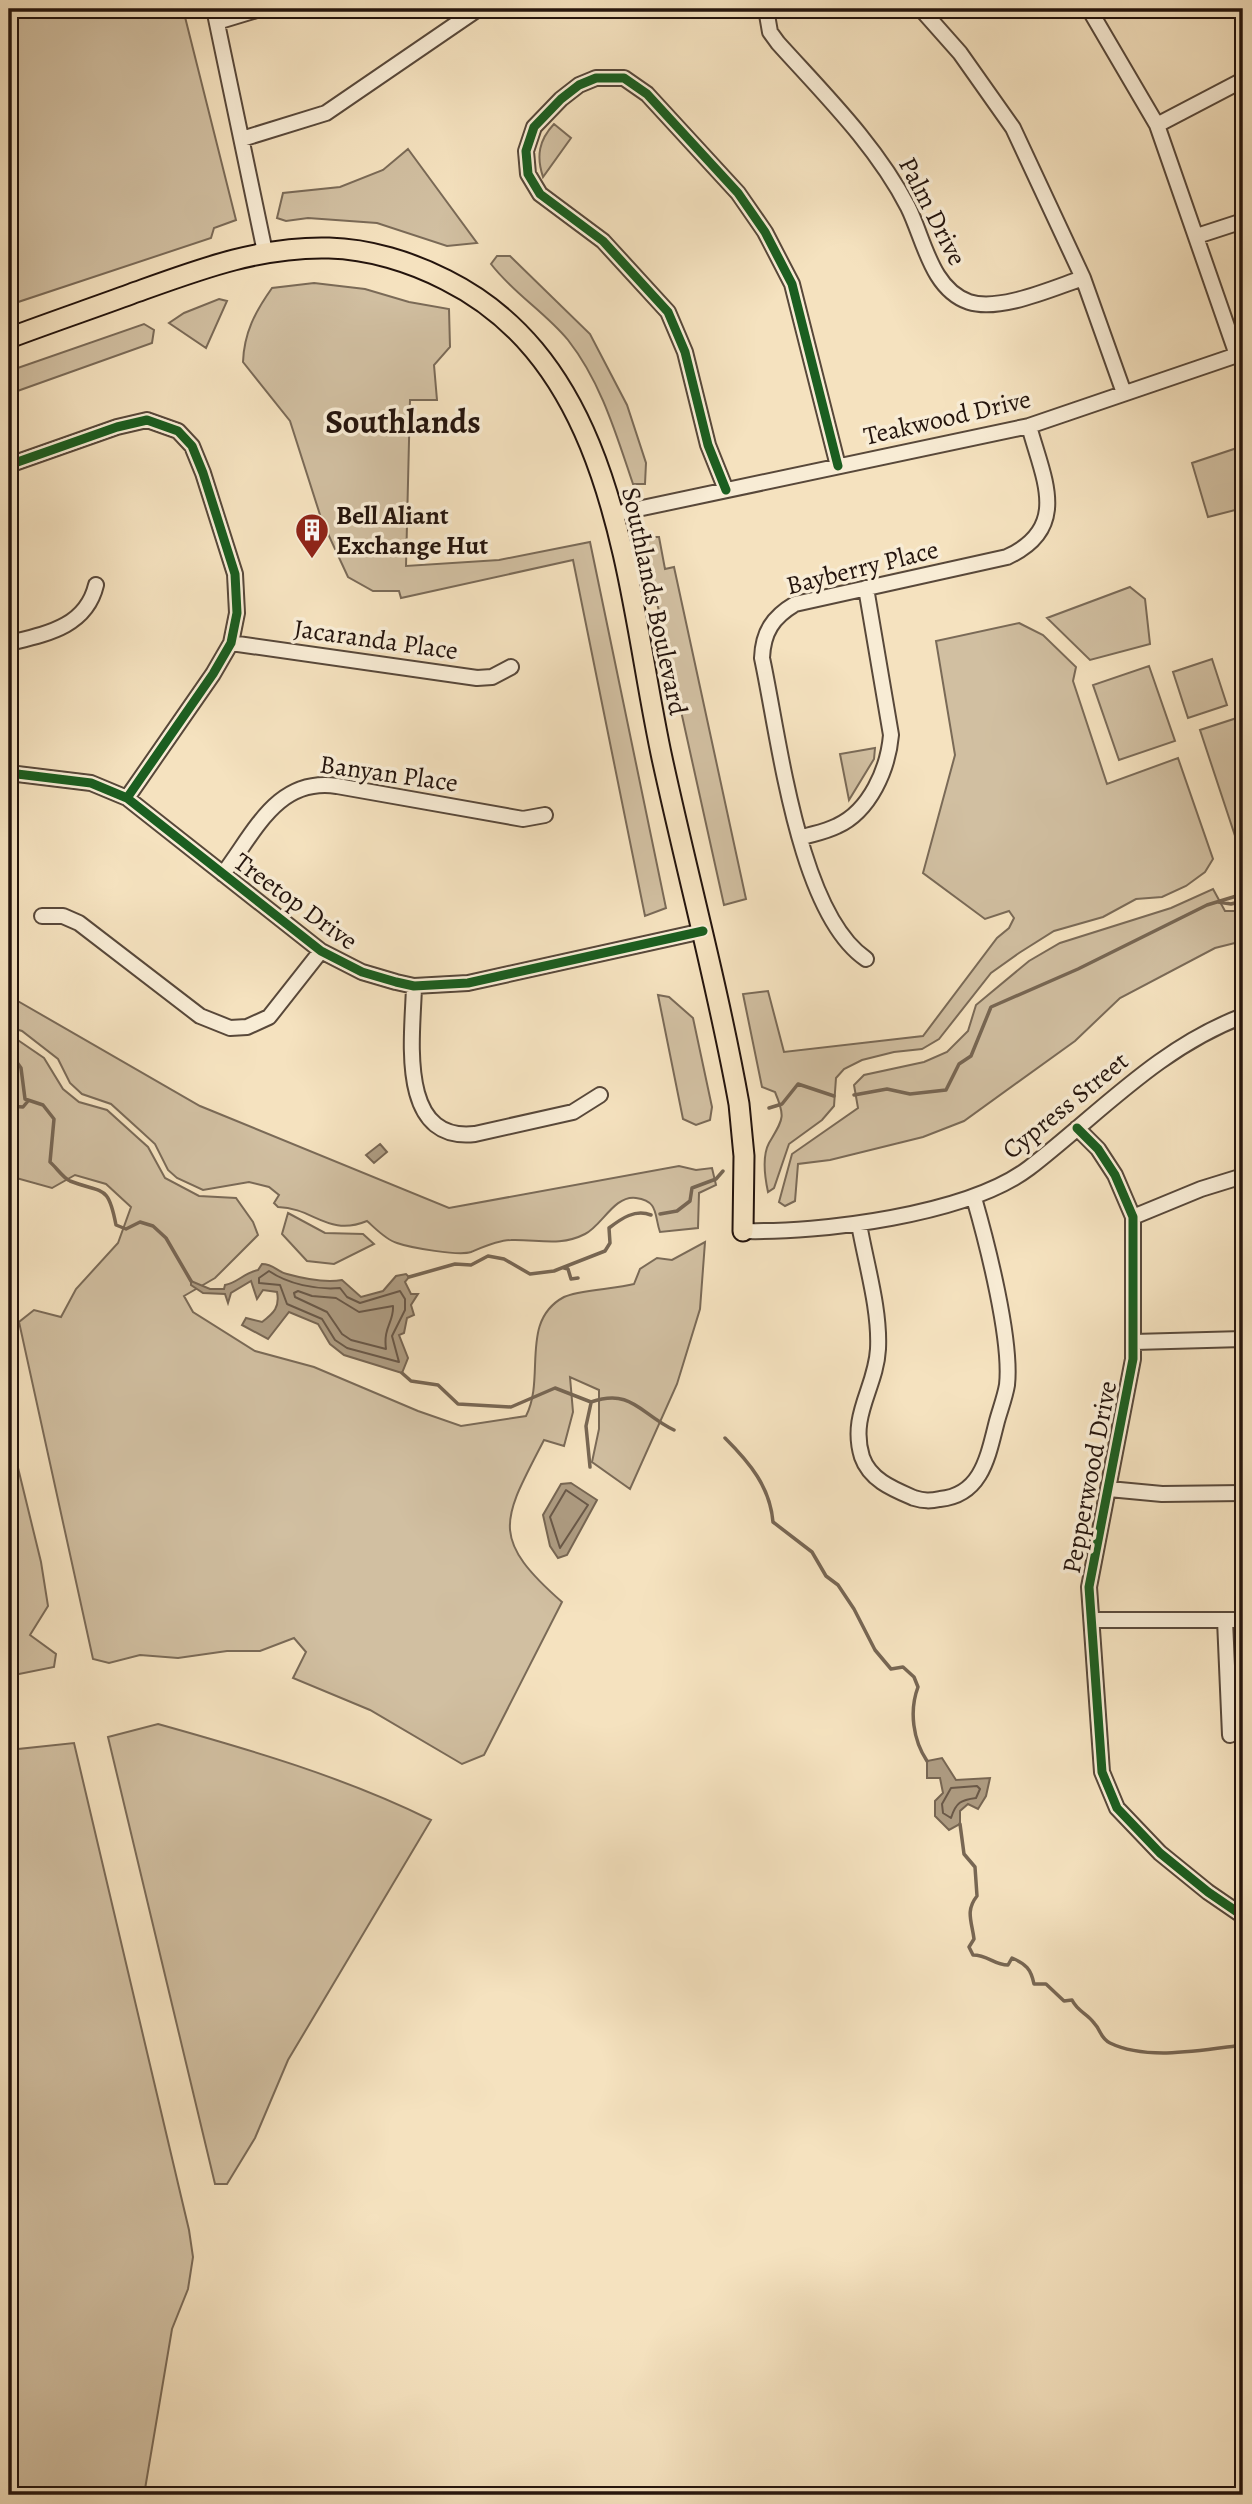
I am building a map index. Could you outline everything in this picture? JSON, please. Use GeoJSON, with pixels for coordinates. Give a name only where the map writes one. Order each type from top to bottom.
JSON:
{"type":"FeatureCollection","features":[{"type":"Feature","properties":{"kind":"main road","name":"Southlands Boulevard"},"geometry":{"type":"LineString","coordinates":[[9,338],[191,272],[265,252],[331,248],[396,260],[461,288],[519,332],[561,384],[578,414],[614,514],[660,749],[703,931],[739,1104],[744,1156],[743,1231]]}},
{"type":"Feature","properties":{"kind":"street"},"geometry":{"type":"LineString","coordinates":[[260,9],[216,15],[265,252]]}},
{"type":"Feature","properties":{"kind":"street"},"geometry":{"type":"LineString","coordinates":[[242,139],[326,113],[478,9]]}},
{"type":"Feature","properties":{"kind":"street","name":"Palm Drive"},"geometry":{"type":"LineString","coordinates":[[766,9],[770,32],[778,43],[849,122],[891,178],[907,205],[944,287],[957,297],[983,305],[1002,304],[1083,278]]}},
{"type":"Feature","properties":{"kind":"street"},"geometry":{"type":"LineString","coordinates":[[921,9],[960,53],[1013,128],[1083,278],[1124,393]]}},
{"type":"Feature","properties":{"kind":"street"},"geometry":{"type":"LineString","coordinates":[[1094,10],[1157,125],[1240,354]]}},
{"type":"Feature","properties":{"kind":"street"},"geometry":{"type":"LineString","coordinates":[[726,490],[708,445],[685,352],[668,312],[603,241],[540,194],[528,174],[526,151],[534,127],[561,99],[579,85],[596,78],[624,79],[647,94],[738,193],[765,232],[792,284],[838,466]]}},
{"type":"Feature","properties":{"kind":"street"},"geometry":{"type":"LineString","coordinates":[[1157,125],[1243,80]]}},
{"type":"Feature","properties":{"kind":"street"},"geometry":{"type":"LineString","coordinates":[[1197,236],[1243,221]]}},
{"type":"Feature","properties":{"kind":"street","name":"Teakwood Drive"},"geometry":{"type":"LineString","coordinates":[[614,514],[1029,426],[1240,354]]}},
{"type":"Feature","properties":{"kind":"street"},"geometry":{"type":"LineString","coordinates":[[9,465],[136,421],[158,422],[178,431],[192,446],[231,554],[237,592],[231,643],[213,674],[127,798]]}},
{"type":"Feature","properties":{"kind":"street","name":"Bayberry Place"},"geometry":{"type":"LineString","coordinates":[[866,959],[850,948],[808,869],[762,658],[763,640],[779,614],[795,604],[1007,557],[1021,551],[1039,535],[1048,516],[1049,503],[1029,426]]}},
{"type":"Feature","properties":{"kind":"street"},"geometry":{"type":"LineString","coordinates":[[9,643],[53,631],[75,620],[93,598],[96,584]]}},
{"type":"Feature","properties":{"kind":"street"},"geometry":{"type":"LineString","coordinates":[[800,838],[836,827],[851,819],[875,787],[889,754],[891,735],[866,588]]}},
{"type":"Feature","properties":{"kind":"street","name":"Jacaranda Place"},"geometry":{"type":"LineString","coordinates":[[231,643],[478,678],[492,677],[512,667]]}},
{"type":"Feature","properties":{"kind":"street","name":"Treetop Drive"},"geometry":{"type":"LineString","coordinates":[[9,773],[91,783],[127,798],[321,951],[362,972],[414,986],[468,983],[703,931]]}},
{"type":"Feature","properties":{"kind":"street","name":"Banyan Place"},"geometry":{"type":"LineString","coordinates":[[223,874],[280,800],[307,785],[337,786],[523,819],[545,815]]}},
{"type":"Feature","properties":{"kind":"street"},"geometry":{"type":"LineString","coordinates":[[42,916],[63,916],[79,923],[200,1016],[230,1028],[256,1024],[269,1017],[321,951]]}},
{"type":"Feature","properties":{"kind":"street"},"geometry":{"type":"LineString","coordinates":[[414,986],[415,1092],[424,1111],[442,1127],[464,1134],[475,1134],[568,1113],[587,1106],[600,1095]]}},
{"type":"Feature","properties":{"kind":"street","name":"Cypress Street"},"geometry":{"type":"LineString","coordinates":[[743,1231],[818,1229],[859,1224],[974,1198],[1027,1169],[1138,1076],[1174,1050],[1213,1028],[1243,1016]]}},
{"type":"Feature","properties":{"kind":"street","name":"Pepperwood Drive"},"geometry":{"type":"LineString","coordinates":[[1077,1128],[1098,1149],[1115,1175],[1133,1217],[1134,1342],[1089,1587],[1102,1772],[1116,1808],[1160,1853],[1243,1916]]}},
{"type":"Feature","properties":{"kind":"street"},"geometry":{"type":"LineString","coordinates":[[1133,1217],[1201,1189],[1243,1177]]}},
{"type":"Feature","properties":{"kind":"street"},"geometry":{"type":"LineString","coordinates":[[859,1224],[877,1327],[878,1352],[856,1434],[863,1460],[874,1478],[896,1491],[924,1501],[949,1498],[977,1481],[986,1464],[1007,1385],[998,1305],[974,1198]]}},
{"type":"Feature","properties":{"kind":"street"},"geometry":{"type":"LineString","coordinates":[[1134,1342],[1243,1339]]}},
{"type":"Feature","properties":{"kind":"street"},"geometry":{"type":"LineString","coordinates":[[1109,1489],[1162,1494],[1243,1493]]}},
{"type":"Feature","properties":{"kind":"street"},"geometry":{"type":"LineString","coordinates":[[1092,1620],[1243,1620]]}},
{"type":"Feature","properties":{"kind":"street"},"geometry":{"type":"LineString","coordinates":[[1225,1620],[1230,1735]]}},
{"type":"Feature","properties":{"kind":"shaded area"},"geometry":{"type":"Polygon","coordinates":[[[183,9],[236,220],[214,228],[211,238],[9,305],[9,11],[183,9]]]}},
{"type":"Feature","properties":{"kind":"shaded area"},"geometry":{"type":"Polygon","coordinates":[[[554,124],[571,138],[543,177],[540,149],[554,124]]]}},
{"type":"Feature","properties":{"kind":"shaded area"},"geometry":{"type":"Polygon","coordinates":[[[408,149],[477,243],[447,246],[377,223],[308,218],[286,221],[277,218],[283,193],[340,187],[383,170],[408,149]]]}},
{"type":"Feature","properties":{"kind":"shaded area"},"geometry":{"type":"Polygon","coordinates":[[[497,256],[510,256],[590,334],[627,405],[646,463],[645,484],[633,484],[599,391],[580,356],[559,330],[491,264],[497,256]]]}},
{"type":"Feature","properties":{"kind":"shaded area"},"geometry":{"type":"Polygon","coordinates":[[[314,283],[365,289],[409,302],[449,309],[450,347],[434,365],[437,400],[410,400],[406,566],[499,560],[590,542],[666,908],[645,916],[573,560],[401,598],[399,591],[373,591],[348,577],[322,521],[290,421],[243,362],[251,323],[272,288],[314,283]]]}},
{"type":"Feature","properties":{"kind":"shaded area"},"geometry":{"type":"Polygon","coordinates":[[[219,299],[227,301],[206,348],[169,323],[184,313],[219,299]]]}},
{"type":"Feature","properties":{"kind":"shaded area"},"geometry":{"type":"Polygon","coordinates":[[[144,324],[154,330],[152,343],[9,394],[9,371],[144,324]]]}},
{"type":"Feature","properties":{"kind":"shaded area"},"geometry":{"type":"Polygon","coordinates":[[[1243,446],[1243,508],[1208,517],[1192,463],[1243,446]]]}},
{"type":"Feature","properties":{"kind":"shaded area"},"geometry":{"type":"Polygon","coordinates":[[[653,537],[659,537],[665,569],[674,567],[746,899],[724,905],[646,553],[645,543],[653,537]]]}},
{"type":"Feature","properties":{"kind":"shaded area"},"geometry":{"type":"Polygon","coordinates":[[[1130,587],[1145,599],[1150,644],[1090,660],[1047,618],[1130,587]]]}},
{"type":"Feature","properties":{"kind":"shaded area"},"geometry":{"type":"Polygon","coordinates":[[[1019,623],[1043,635],[1076,667],[1073,681],[1107,784],[1178,758],[1213,859],[1205,872],[1186,886],[1162,897],[1136,899],[1103,917],[1054,931],[1019,953],[991,973],[939,1039],[922,1049],[862,1060],[844,1069],[836,1078],[834,1106],[822,1120],[789,1144],[774,1188],[768,1192],[765,1154],[782,1113],[775,1092],[762,1087],[743,994],[768,991],[784,1052],[923,1036],[997,938],[1009,928],[1014,918],[1009,911],[985,919],[923,873],[955,755],[936,641],[1019,623]]]}},
{"type":"Feature","properties":{"kind":"shaded area"},"geometry":{"type":"Polygon","coordinates":[[[1212,659],[1227,705],[1188,718],[1173,672],[1212,659]]]}},
{"type":"Feature","properties":{"kind":"shaded area"},"geometry":{"type":"Polygon","coordinates":[[[1149,666],[1175,741],[1119,760],[1093,685],[1149,666]]]}},
{"type":"Feature","properties":{"kind":"shaded area"},"geometry":{"type":"Polygon","coordinates":[[[1243,716],[1243,860],[1200,730],[1243,716]]]}},
{"type":"Feature","properties":{"kind":"shaded area"},"geometry":{"type":"Polygon","coordinates":[[[875,748],[874,759],[849,800],[840,754],[875,748]]]}},
{"type":"Feature","properties":{"kind":"shaded area"},"geometry":{"type":"Polygon","coordinates":[[[1213,889],[1225,911],[1243,911],[1243,941],[1215,948],[1120,998],[1075,1041],[964,1121],[923,1137],[830,1160],[798,1164],[795,1201],[785,1206],[779,1202],[792,1154],[858,1108],[854,1085],[864,1075],[924,1062],[947,1052],[968,1031],[976,1005],[1029,961],[1060,943],[1171,908],[1213,889]]]}},
{"type":"Feature","properties":{"kind":"shaded area"},"geometry":{"type":"Polygon","coordinates":[[[658,995],[669,997],[693,1018],[712,1107],[710,1120],[696,1125],[683,1119],[658,995]]]}},
{"type":"Feature","properties":{"kind":"shaded area"},"geometry":{"type":"Polygon","coordinates":[[[9,996],[200,1106],[449,1208],[679,1166],[696,1170],[712,1168],[716,1185],[699,1193],[698,1228],[660,1232],[649,1202],[628,1198],[615,1206],[591,1230],[567,1240],[506,1240],[465,1253],[404,1245],[389,1239],[367,1221],[342,1226],[278,1207],[274,1203],[279,1195],[269,1187],[249,1182],[203,1190],[177,1178],[168,1170],[155,1144],[111,1104],[82,1094],[70,1083],[58,1059],[22,1031],[9,1027],[9,996]]]}},
{"type":"Feature","properties":{"kind":"shaded area"},"geometry":{"type":"Polygon","coordinates":[[[9,1034],[44,1058],[63,1089],[79,1102],[107,1110],[148,1147],[165,1178],[199,1196],[236,1198],[253,1222],[258,1235],[215,1278],[184,1296],[193,1312],[255,1351],[314,1367],[461,1426],[526,1416],[532,1401],[537,1335],[550,1307],[564,1297],[578,1293],[634,1284],[640,1269],[657,1258],[672,1260],[705,1242],[700,1309],[677,1384],[630,1489],[592,1462],[599,1429],[599,1390],[570,1377],[573,1412],[564,1446],[544,1440],[519,1490],[512,1509],[510,1527],[513,1543],[522,1561],[562,1602],[484,1755],[462,1764],[370,1710],[293,1678],[306,1652],[294,1638],[260,1651],[227,1651],[178,1658],[140,1655],[109,1663],[93,1659],[19,1322],[34,1310],[61,1317],[76,1289],[118,1243],[131,1207],[106,1184],[75,1175],[52,1188],[9,1176],[9,1034]]]}},
{"type":"Feature","properties":{"kind":"shaded area"},"geometry":{"type":"Polygon","coordinates":[[[288,1213],[325,1233],[363,1234],[374,1244],[334,1264],[307,1261],[282,1234],[288,1213]]]}},
{"type":"Feature","properties":{"kind":"shaded area"},"geometry":{"type":"Polygon","coordinates":[[[9,1431],[41,1562],[48,1606],[30,1635],[56,1654],[54,1667],[9,1676],[9,1431]]]}},
{"type":"Feature","properties":{"kind":"shaded area"},"geometry":{"type":"Polygon","coordinates":[[[158,1724],[262,1754],[331,1778],[431,1820],[288,2060],[255,2138],[227,2184],[215,2184],[108,1737],[158,1724]]]}},
{"type":"Feature","properties":{"kind":"shaded area"},"geometry":{"type":"Polygon","coordinates":[[[74,1743],[189,2230],[193,2257],[188,2289],[172,2329],[144,2495],[9,2495],[9,1750],[74,1743]]]}},
{"type":"Feature","properties":{"kind":"water"},"geometry":{"type":"Polygon","coordinates":[[[380,1144],[387,1152],[374,1163],[366,1155],[380,1144]]]}},
{"type":"Feature","properties":{"kind":"water"},"geometry":{"type":"Polygon","coordinates":[[[262,1264],[308,1279],[342,1280],[361,1297],[383,1291],[396,1276],[406,1274],[409,1277],[405,1282],[411,1294],[418,1294],[411,1305],[414,1315],[407,1318],[404,1333],[399,1335],[408,1358],[402,1373],[344,1355],[330,1344],[318,1324],[289,1312],[268,1339],[242,1325],[246,1318],[262,1322],[273,1313],[278,1302],[277,1292],[263,1290],[257,1299],[251,1281],[231,1293],[228,1303],[225,1294],[203,1293],[191,1285],[191,1281],[210,1289],[224,1289],[225,1285],[258,1270],[262,1264]]]}},
{"type":"Feature","properties":{"kind":"water"},"geometry":{"type":"Polygon","coordinates":[[[571,1483],[597,1500],[567,1555],[558,1558],[550,1546],[543,1515],[561,1484],[571,1483]]]}},
{"type":"Feature","properties":{"kind":"water"},"geometry":{"type":"Polygon","coordinates":[[[942,1758],[956,1780],[990,1778],[986,1796],[978,1809],[968,1804],[960,1811],[960,1824],[949,1830],[935,1816],[935,1801],[943,1793],[940,1778],[927,1778],[927,1761],[942,1758]]]}},
{"type":"Feature","properties":{"kind":"waterway"},"geometry":{"type":"LineString","coordinates":[[854,1095],[887,1089],[910,1094],[946,1090],[959,1064],[971,1056],[991,1007],[1078,969],[1207,905],[1243,894]]}},
{"type":"Feature","properties":{"kind":"waterway"},"geometry":{"type":"LineString","coordinates":[[1218,902],[1231,904],[1243,901]]}},
{"type":"Feature","properties":{"kind":"waterway"},"geometry":{"type":"LineString","coordinates":[[9,1051],[21,1068],[25,1099],[43,1105],[54,1119],[50,1162],[67,1180],[107,1196],[116,1225],[126,1229],[140,1222],[153,1226],[166,1238],[191,1281]]}},
{"type":"Feature","properties":{"kind":"waterway"},"geometry":{"type":"LineString","coordinates":[[769,1108],[782,1104],[798,1084],[834,1096]]}},
{"type":"Feature","properties":{"kind":"waterway"},"geometry":{"type":"LineString","coordinates":[[9,1106],[23,1107],[28,1101]]}},
{"type":"Feature","properties":{"kind":"waterway"},"geometry":{"type":"LineString","coordinates":[[660,1214],[677,1211],[690,1201],[692,1188],[716,1179],[723,1171]]}},
{"type":"Feature","properties":{"kind":"waterway"},"geometry":{"type":"LineString","coordinates":[[409,1277],[455,1264],[471,1265],[488,1256],[504,1259],[530,1274],[554,1271],[605,1251],[610,1243],[609,1228],[624,1218],[640,1213],[651,1215]]}},
{"type":"Feature","properties":{"kind":"waterway"},"geometry":{"type":"LineString","coordinates":[[564,1268],[568,1269],[571,1279],[578,1278]]}},
{"type":"Feature","properties":{"kind":"waterway"},"geometry":{"type":"LineString","coordinates":[[402,1373],[411,1381],[438,1385],[458,1404],[511,1407],[555,1388],[591,1402],[616,1398],[626,1400],[674,1430]]}},
{"type":"Feature","properties":{"kind":"waterway"},"geometry":{"type":"LineString","coordinates":[[590,1467],[586,1426],[591,1403]]}},
{"type":"Feature","properties":{"kind":"waterway"},"geometry":{"type":"LineString","coordinates":[[725,1438],[757,1476],[768,1498],[773,1522],[812,1552],[826,1576],[838,1585],[875,1650],[891,1669],[903,1667],[914,1677],[918,1687],[914,1725],[918,1744],[927,1761]]}},
{"type":"Feature","properties":{"kind":"waterway"},"geometry":{"type":"LineString","coordinates":[[960,1824],[964,1854],[975,1867],[977,1896],[970,1912],[974,1939],[969,1947],[973,1955],[1003,1965],[1008,1965],[1012,1958],[1021,1962],[1031,1974],[1034,1984],[1046,1984],[1064,2001],[1072,2000],[1110,2043],[1141,2052],[1158,2053],[1243,2045]]}},
{"type":"Feature","properties":{"kind":"cycle path"},"geometry":{"type":"LineString","coordinates":[[726,490],[708,445],[685,352],[668,312],[603,241],[540,194],[528,174],[526,151],[534,127],[561,99],[579,85],[596,78],[624,78],[647,94],[738,193],[765,232],[792,284],[838,466]]}},
{"type":"Feature","properties":{"kind":"cycle path"},"geometry":{"type":"LineString","coordinates":[[9,465],[117,427],[147,420],[178,431],[192,446],[203,473],[235,574],[237,613],[231,643],[213,674],[127,798]]}},
{"type":"Feature","properties":{"kind":"cycle path"},"geometry":{"type":"LineString","coordinates":[[9,773],[91,783],[127,798],[321,951],[362,972],[396,982],[414,986],[468,983],[703,931]]}},
{"type":"Feature","properties":{"kind":"cycle path"},"geometry":{"type":"LineString","coordinates":[[1077,1128],[1098,1149],[1115,1175],[1133,1217],[1133,1359],[1089,1587],[1102,1772],[1117,1808],[1160,1853],[1243,1916]]}},
{"type":"Feature","properties":{"kind":"place","name":"Bell Aliant Exchange Hut"},"geometry":{"type":"Point","coordinates":[312,560]}},
{"type":"Feature","properties":{"kind":"district","name":"Southlands"},"geometry":{"type":"Point","coordinates":[403,421]}}]}
